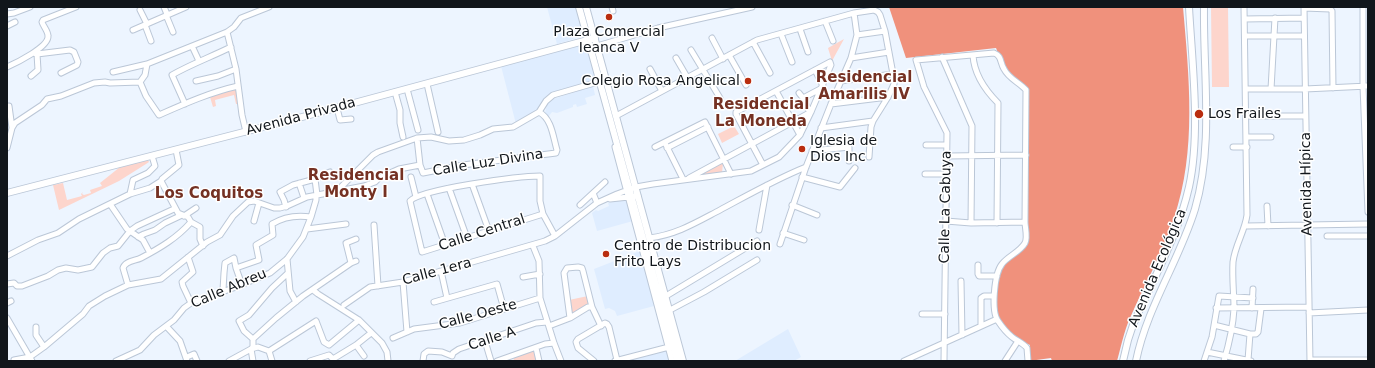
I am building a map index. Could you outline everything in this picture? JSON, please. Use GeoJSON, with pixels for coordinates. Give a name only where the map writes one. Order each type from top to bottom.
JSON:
{"type":"FeatureCollection","features":[{"type":"Feature","properties":{"kind":"main road"},"geometry":{"type":"LineString","coordinates":[[578,7],[590,39],[677,361]]}},
{"type":"Feature","properties":{"kind":"main road"},"geometry":{"type":"LineString","coordinates":[[586,7],[590,39],[597,46],[616,116],[631,189]]}},
{"type":"Feature","properties":{"kind":"main road","name":"Avenida Ecológica"},"geometry":{"type":"LineString","coordinates":[[1123,361],[1133,325],[1174,237],[1190,185],[1195,141],[1194,91],[1189,7]]}},
{"type":"Feature","properties":{"kind":"main road"},"geometry":{"type":"LineString","coordinates":[[1136,361],[1144,327],[1168,277],[1191,220],[1200,186],[1206,140],[1204,7]]}},
{"type":"Feature","properties":{"kind":"main road","name":"Avenida Privada"},"geometry":{"type":"LineString","coordinates":[[7,193],[337,108],[590,39]]}},
{"type":"Feature","properties":{"kind":"main road"},"geometry":{"type":"LineString","coordinates":[[633,197],[649,238],[683,361]]}},
{"type":"Feature","properties":{"kind":"street"},"geometry":{"type":"LineString","coordinates":[[7,14],[14,14],[30,7]]}},
{"type":"Feature","properties":{"kind":"street"},"geometry":{"type":"LineString","coordinates":[[7,67],[35,53],[47,41],[48,36],[42,22],[43,20],[76,7]]}},
{"type":"Feature","properties":{"kind":"street"},"geometry":{"type":"LineString","coordinates":[[164,7],[173,32]]}},
{"type":"Feature","properties":{"kind":"street"},"geometry":{"type":"LineString","coordinates":[[133,30],[186,7]]}},
{"type":"Feature","properties":{"kind":"street"},"geometry":{"type":"LineString","coordinates":[[113,72],[147,64],[227,32],[234,27],[241,18],[269,7]]}},
{"type":"Feature","properties":{"kind":"street"},"geometry":{"type":"LineString","coordinates":[[597,46],[658,28],[752,7]]}},
{"type":"Feature","properties":{"kind":"street"},"geometry":{"type":"LineString","coordinates":[[1225,359],[1232,330],[1234,308],[1233,262],[1237,245],[1246,226],[1247,215],[1244,7]]}},
{"type":"Feature","properties":{"kind":"street"},"geometry":{"type":"LineString","coordinates":[[1363,7],[1368,212]]}},
{"type":"Feature","properties":{"kind":"street"},"geometry":{"type":"LineString","coordinates":[[1304,8],[1330,9],[1332,11],[1333,88]]}},
{"type":"Feature","properties":{"kind":"street","name":"Avenida Hípica"},"geometry":{"type":"LineString","coordinates":[[1304,8],[1310,361]]}},
{"type":"Feature","properties":{"kind":"street"},"geometry":{"type":"LineString","coordinates":[[140,10],[151,41]]}},
{"type":"Feature","properties":{"kind":"street"},"geometry":{"type":"LineString","coordinates":[[616,116],[753,42],[854,13],[876,11],[880,15],[884,31],[894,84],[873,121],[871,127],[869,157]]}},
{"type":"Feature","properties":{"kind":"street"},"geometry":{"type":"LineString","coordinates":[[780,244],[802,177],[851,58],[858,35],[854,13]]}},
{"type":"Feature","properties":{"kind":"street"},"geometry":{"type":"LineString","coordinates":[[1271,89],[1275,18]]}},
{"type":"Feature","properties":{"kind":"street"},"geometry":{"type":"LineString","coordinates":[[1245,19],[1304,18]]}},
{"type":"Feature","properties":{"kind":"street"},"geometry":{"type":"LineString","coordinates":[[825,21],[832,41]]}},
{"type":"Feature","properties":{"kind":"street"},"geometry":{"type":"LineString","coordinates":[[7,26],[15,22]]}},
{"type":"Feature","properties":{"kind":"street"},"geometry":{"type":"LineString","coordinates":[[800,29],[808,52]]}},
{"type":"Feature","properties":{"kind":"street"},"geometry":{"type":"LineString","coordinates":[[858,35],[884,31]]}},
{"type":"Feature","properties":{"kind":"street"},"geometry":{"type":"LineString","coordinates":[[227,32],[236,69],[246,132]]}},
{"type":"Feature","properties":{"kind":"street"},"geometry":{"type":"LineString","coordinates":[[781,34],[792,62]]}},
{"type":"Feature","properties":{"kind":"street"},"geometry":{"type":"LineString","coordinates":[[1245,36],[1304,36]]}},
{"type":"Feature","properties":{"kind":"street"},"geometry":{"type":"LineString","coordinates":[[712,38],[723,59]]}},
{"type":"Feature","properties":{"kind":"street"},"geometry":{"type":"LineString","coordinates":[[590,39],[598,82],[631,189],[646,265],[672,361]]}},
{"type":"Feature","properties":{"kind":"street"},"geometry":{"type":"LineString","coordinates":[[753,42],[770,73]]}},
{"type":"Feature","properties":{"kind":"street"},"geometry":{"type":"LineString","coordinates":[[192,46],[199,61]]}},
{"type":"Feature","properties":{"kind":"street"},"geometry":{"type":"LineString","coordinates":[[185,104],[172,75],[231,47]]}},
{"type":"Feature","properties":{"kind":"street"},"geometry":{"type":"LineString","coordinates":[[35,53],[70,50],[74,52],[78,62],[77,65],[61,73]]}},
{"type":"Feature","properties":{"kind":"street"},"geometry":{"type":"LineString","coordinates":[[691,50],[720,98]]}},
{"type":"Feature","properties":{"kind":"street"},"geometry":{"type":"LineString","coordinates":[[851,58],[889,52]]}},
{"type":"Feature","properties":{"kind":"street"},"geometry":{"type":"LineString","coordinates":[[31,76],[38,70],[35,53]]}},
{"type":"Feature","properties":{"kind":"street"},"geometry":{"type":"LineString","coordinates":[[971,223],[972,126],[942,57],[994,53],[998,54],[1003,69],[1008,76],[1026,90],[1026,238],[1025,243],[1001,266],[996,276],[994,296],[997,319],[1008,334],[1027,348],[1028,361]]}},
{"type":"Feature","properties":{"kind":"street"},"geometry":{"type":"LineString","coordinates":[[729,55],[746,85]]}},
{"type":"Feature","properties":{"kind":"street"},"geometry":{"type":"LineString","coordinates":[[973,55],[973,64],[984,87],[998,103],[997,223]]}},
{"type":"Feature","properties":{"kind":"street","name":"Calle La Cabuya"},"geometry":{"type":"LineString","coordinates":[[942,57],[916,60],[924,87],[947,133],[944,361]]}},
{"type":"Feature","properties":{"kind":"street"},"geometry":{"type":"LineString","coordinates":[[676,58],[687,77]]}},
{"type":"Feature","properties":{"kind":"street","name":"Calle 1era"},"geometry":{"type":"LineString","coordinates":[[344,304],[370,288],[403,282],[533,246],[555,236],[597,203],[631,189],[662,182],[672,182],[751,171],[782,155],[800,135],[822,87],[831,65],[830,62],[815,70]]}},
{"type":"Feature","properties":{"kind":"street"},"geometry":{"type":"LineString","coordinates":[[140,82],[145,75],[147,64]]}},
{"type":"Feature","properties":{"kind":"street"},"geometry":{"type":"LineString","coordinates":[[196,81],[218,76],[236,69]]}},
{"type":"Feature","properties":{"kind":"street"},"geometry":{"type":"LineString","coordinates":[[650,69],[662,91]]}},
{"type":"Feature","properties":{"kind":"street"},"geometry":{"type":"LineString","coordinates":[[763,165],[736,112],[815,70],[822,87],[803,98]]}},
{"type":"Feature","properties":{"kind":"street"},"geometry":{"type":"LineString","coordinates":[[841,81],[893,74]]}},
{"type":"Feature","properties":{"kind":"street"},"geometry":{"type":"LineString","coordinates":[[7,148],[12,128],[16,123],[42,105],[47,99],[100,82],[110,84],[140,82]]}},
{"type":"Feature","properties":{"kind":"street"},"geometry":{"type":"LineString","coordinates":[[140,82],[146,96],[159,115],[224,89],[238,86]]}},
{"type":"Feature","properties":{"kind":"street"},"geometry":{"type":"LineString","coordinates":[[338,190],[375,153],[417,138],[431,137],[449,142],[464,140],[493,129],[513,127],[539,112],[546,101],[553,95],[598,82]]}},
{"type":"Feature","properties":{"kind":"street"},"geometry":{"type":"LineString","coordinates":[[427,84],[438,132]]}},
{"type":"Feature","properties":{"kind":"street"},"geometry":{"type":"LineString","coordinates":[[1246,89],[1305,89],[1366,86]]}},
{"type":"Feature","properties":{"kind":"street"},"geometry":{"type":"LineString","coordinates":[[407,89],[418,130]]}},
{"type":"Feature","properties":{"kind":"street"},"geometry":{"type":"LineString","coordinates":[[776,91],[800,135]]}},
{"type":"Feature","properties":{"kind":"street"},"geometry":{"type":"LineString","coordinates":[[395,92],[400,110],[400,123],[403,137]]}},
{"type":"Feature","properties":{"kind":"street"},"geometry":{"type":"LineString","coordinates":[[664,143],[685,179],[725,161],[751,144],[811,112],[800,93]]}},
{"type":"Feature","properties":{"kind":"street"},"geometry":{"type":"LineString","coordinates":[[831,104],[888,97]]}},
{"type":"Feature","properties":{"kind":"street"},"geometry":{"type":"LineString","coordinates":[[9,106],[9,117],[12,128]]}},
{"type":"Feature","properties":{"kind":"street"},"geometry":{"type":"LineString","coordinates":[[337,108],[340,120],[350,119]]}},
{"type":"Feature","properties":{"kind":"street","name":"Calle Luz Divina"},"geometry":{"type":"LineString","coordinates":[[420,165],[421,172],[556,153],[557,150],[549,121],[539,112]]}},
{"type":"Feature","properties":{"kind":"street"},"geometry":{"type":"LineString","coordinates":[[1246,116],[1305,116]]}},
{"type":"Feature","properties":{"kind":"street"},"geometry":{"type":"LineString","coordinates":[[821,128],[873,121]]}},
{"type":"Feature","properties":{"kind":"street"},"geometry":{"type":"LineString","coordinates":[[655,147],[705,122],[731,174]]}},
{"type":"Feature","properties":{"kind":"street"},"geometry":{"type":"LineString","coordinates":[[667,148],[708,127]]}},
{"type":"Feature","properties":{"kind":"street"},"geometry":{"type":"LineString","coordinates":[[1246,137],[1271,137]]}},
{"type":"Feature","properties":{"kind":"street"},"geometry":{"type":"LineString","coordinates":[[14,360],[31,359],[83,314],[89,306],[105,296],[128,286],[161,279],[188,257],[220,235],[233,216],[248,202],[259,203],[274,208],[286,207],[304,198],[364,186],[375,182],[379,178],[399,169],[420,165],[417,138]]}},
{"type":"Feature","properties":{"kind":"street"},"geometry":{"type":"LineString","coordinates":[[926,145],[946,145]]}},
{"type":"Feature","properties":{"kind":"street"},"geometry":{"type":"LineString","coordinates":[[812,151],[849,147],[849,161]]}},
{"type":"Feature","properties":{"kind":"street"},"geometry":{"type":"LineString","coordinates":[[1232,147],[1246,147]]}},
{"type":"Feature","properties":{"kind":"street"},"geometry":{"type":"LineString","coordinates":[[7,256],[38,240],[58,233],[79,219],[130,194],[150,188],[179,166],[176,150]]}},
{"type":"Feature","properties":{"kind":"street"},"geometry":{"type":"LineString","coordinates":[[947,156],[1026,155]]}},
{"type":"Feature","properties":{"kind":"street"},"geometry":{"type":"LineString","coordinates":[[130,194],[133,180],[148,173],[155,166],[152,156]]}},
{"type":"Feature","properties":{"kind":"street"},"geometry":{"type":"LineString","coordinates":[[725,161],[725,175]]}},
{"type":"Feature","properties":{"kind":"street"},"geometry":{"type":"LineString","coordinates":[[649,238],[666,235],[682,229],[767,185],[806,167]]}},
{"type":"Feature","properties":{"kind":"street"},"geometry":{"type":"LineString","coordinates":[[802,177],[840,187],[855,168]]}},
{"type":"Feature","properties":{"kind":"street"},"geometry":{"type":"LineString","coordinates":[[286,207],[280,192],[299,183],[315,179],[330,172]]}},
{"type":"Feature","properties":{"kind":"street"},"geometry":{"type":"LineString","coordinates":[[925,174],[946,174]]}},
{"type":"Feature","properties":{"kind":"street"},"geometry":{"type":"LineString","coordinates":[[411,177],[413,198],[449,188],[472,184],[540,176],[540,201],[543,214],[555,236]]}},
{"type":"Feature","properties":{"kind":"street","name":"Calle Abreu"},"geometry":{"type":"LineString","coordinates":[[116,361],[140,350],[154,335],[192,303],[270,273],[287,259],[307,229],[317,195],[315,179]]}},
{"type":"Feature","properties":{"kind":"street"},"geometry":{"type":"LineString","coordinates":[[161,181],[178,213],[200,227],[200,239],[203,246]]}},
{"type":"Feature","properties":{"kind":"street"},"geometry":{"type":"LineString","coordinates":[[580,205],[605,182]]}},
{"type":"Feature","properties":{"kind":"street"},"geometry":{"type":"LineString","coordinates":[[299,183],[304,198]]}},
{"type":"Feature","properties":{"kind":"street"},"geometry":{"type":"LineString","coordinates":[[472,184],[489,231]]}},
{"type":"Feature","properties":{"kind":"street"},"geometry":{"type":"LineString","coordinates":[[760,230],[767,185]]}},
{"type":"Feature","properties":{"kind":"street"},"geometry":{"type":"LineString","coordinates":[[449,188],[467,238]]}},
{"type":"Feature","properties":{"kind":"street"},"geometry":{"type":"LineString","coordinates":[[593,193],[597,203]]}},
{"type":"Feature","properties":{"kind":"street"},"geometry":{"type":"LineString","coordinates":[[427,194],[445,245]]}},
{"type":"Feature","properties":{"kind":"street"},"geometry":{"type":"LineString","coordinates":[[607,199],[633,197]]}},
{"type":"Feature","properties":{"kind":"street","name":"Calle Central"},"geometry":{"type":"LineString","coordinates":[[413,198],[410,204],[422,252],[543,214]]}},
{"type":"Feature","properties":{"kind":"street"},"geometry":{"type":"LineString","coordinates":[[254,221],[259,203]]}},
{"type":"Feature","properties":{"kind":"street"},"geometry":{"type":"LineString","coordinates":[[110,204],[130,231],[143,240],[150,253]]}},
{"type":"Feature","properties":{"kind":"street"},"geometry":{"type":"LineString","coordinates":[[792,205],[816,215]]}},
{"type":"Feature","properties":{"kind":"street"},"geometry":{"type":"LineString","coordinates":[[1267,206],[1268,226]]}},
{"type":"Feature","properties":{"kind":"street"},"geometry":{"type":"LineString","coordinates":[[7,284],[14,283],[17,286],[22,286],[48,276],[58,270],[66,268],[78,270],[92,267],[103,253],[110,248],[118,246],[130,231],[174,208]]}},
{"type":"Feature","properties":{"kind":"street"},"geometry":{"type":"LineString","coordinates":[[138,237],[155,230],[165,223],[196,208]]}},
{"type":"Feature","properties":{"kind":"street"},"geometry":{"type":"LineString","coordinates":[[236,268],[259,260],[256,245],[273,235],[272,225],[274,222],[300,215],[311,217]]}},
{"type":"Feature","properties":{"kind":"street"},"geometry":{"type":"LineString","coordinates":[[946,221],[971,223],[1025,222]]}},
{"type":"Feature","properties":{"kind":"street"},"geometry":{"type":"LineString","coordinates":[[128,286],[123,268],[124,266],[150,253],[179,235],[191,222]]}},
{"type":"Feature","properties":{"kind":"street"},"geometry":{"type":"LineString","coordinates":[[307,229],[346,224]]}},
{"type":"Feature","properties":{"kind":"street"},"geometry":{"type":"LineString","coordinates":[[1246,226],[1368,224]]}},
{"type":"Feature","properties":{"kind":"street"},"geometry":{"type":"LineString","coordinates":[[374,225],[378,286]]}},
{"type":"Feature","properties":{"kind":"street"},"geometry":{"type":"LineString","coordinates":[[784,233],[804,240]]}},
{"type":"Feature","properties":{"kind":"street"},"geometry":{"type":"LineString","coordinates":[[1327,236],[1368,236]]}},
{"type":"Feature","properties":{"kind":"street"},"geometry":{"type":"LineString","coordinates":[[254,361],[251,349],[253,346],[253,339],[296,302],[353,262],[346,243],[356,240]]}},
{"type":"Feature","properties":{"kind":"street"},"geometry":{"type":"LineString","coordinates":[[666,296],[757,241]]}},
{"type":"Feature","properties":{"kind":"street"},"geometry":{"type":"LineString","coordinates":[[533,246],[539,261],[540,298],[561,361]]}},
{"type":"Feature","properties":{"kind":"street"},"geometry":{"type":"LineString","coordinates":[[188,257],[193,272],[182,282],[192,303]]}},
{"type":"Feature","properties":{"kind":"street"},"geometry":{"type":"LineString","coordinates":[[223,290],[225,263],[234,258],[242,284]]}},
{"type":"Feature","properties":{"kind":"street"},"geometry":{"type":"LineString","coordinates":[[287,259],[290,291],[296,302]]}},
{"type":"Feature","properties":{"kind":"street"},"geometry":{"type":"LineString","coordinates":[[670,310],[704,292],[757,260]]}},
{"type":"Feature","properties":{"kind":"street"},"geometry":{"type":"LineString","coordinates":[[978,265],[979,276],[996,276]]}},
{"type":"Feature","properties":{"kind":"street"},"geometry":{"type":"LineString","coordinates":[[570,318],[564,271],[567,268],[578,267],[582,268],[592,307],[601,326]]}},
{"type":"Feature","properties":{"kind":"street"},"geometry":{"type":"LineString","coordinates":[[441,271],[447,298]]}},
{"type":"Feature","properties":{"kind":"street"},"geometry":{"type":"LineString","coordinates":[[253,339],[246,335],[238,322],[249,315],[272,288],[288,273]]}},
{"type":"Feature","properties":{"kind":"street"},"geometry":{"type":"LineString","coordinates":[[523,276],[540,274]]}},
{"type":"Feature","properties":{"kind":"street"},"geometry":{"type":"LineString","coordinates":[[961,281],[962,335]]}},
{"type":"Feature","properties":{"kind":"street"},"geometry":{"type":"LineString","coordinates":[[403,282],[407,332]]}},
{"type":"Feature","properties":{"kind":"street"},"geometry":{"type":"LineString","coordinates":[[434,302],[497,284],[504,309]]}},
{"type":"Feature","properties":{"kind":"street"},"geometry":{"type":"LineString","coordinates":[[1252,308],[1253,289]]}},
{"type":"Feature","properties":{"kind":"street"},"geometry":{"type":"LineString","coordinates":[[313,290],[360,320],[382,343],[387,352],[388,361]]}},
{"type":"Feature","properties":{"kind":"street"},"geometry":{"type":"LineString","coordinates":[[981,326],[981,298],[984,296],[994,296]]}},
{"type":"Feature","properties":{"kind":"street"},"geometry":{"type":"LineString","coordinates":[[1204,361],[1220,296],[1253,298]]}},
{"type":"Feature","properties":{"kind":"street","name":"Calle Oeste"},"geometry":{"type":"LineString","coordinates":[[393,338],[414,329],[460,323],[540,298]]}},
{"type":"Feature","properties":{"kind":"street","name":"Calle A"},"geometry":{"type":"LineString","coordinates":[[423,361],[424,354],[428,351],[442,352],[452,359],[453,353],[459,349],[536,323],[548,324],[570,318],[588,307],[592,307]]}},
{"type":"Feature","properties":{"kind":"street"},"geometry":{"type":"LineString","coordinates":[[1216,308],[1368,310]]}},
{"type":"Feature","properties":{"kind":"street"},"geometry":{"type":"LineString","coordinates":[[1214,325],[1250,334],[1256,334],[1258,332],[1261,309]]}},
{"type":"Feature","properties":{"kind":"street"},"geometry":{"type":"LineString","coordinates":[[922,314],[945,314]]}},
{"type":"Feature","properties":{"kind":"street"},"geometry":{"type":"LineString","coordinates":[[7,318],[31,359]]}},
{"type":"Feature","properties":{"kind":"street"},"geometry":{"type":"LineString","coordinates":[[904,361],[997,319]]}},
{"type":"Feature","properties":{"kind":"street"},"geometry":{"type":"LineString","coordinates":[[269,351],[316,321],[324,342],[329,345],[360,320]]}},
{"type":"Feature","properties":{"kind":"street"},"geometry":{"type":"LineString","coordinates":[[594,361],[578,348],[576,342],[578,339],[605,323],[611,332],[615,361],[669,347]]}},
{"type":"Feature","properties":{"kind":"street"},"geometry":{"type":"LineString","coordinates":[[166,326],[180,341],[187,359],[194,354],[197,361]]}},
{"type":"Feature","properties":{"kind":"street"},"geometry":{"type":"LineString","coordinates":[[36,327],[36,335],[44,347]]}},
{"type":"Feature","properties":{"kind":"street"},"geometry":{"type":"LineString","coordinates":[[310,361],[330,355],[332,360],[356,345],[371,333]]}},
{"type":"Feature","properties":{"kind":"street"},"geometry":{"type":"LineString","coordinates":[[1207,352],[1225,359],[1249,360],[1250,334]]}},
{"type":"Feature","properties":{"kind":"street"},"geometry":{"type":"LineString","coordinates":[[485,341],[491,361]]}},
{"type":"Feature","properties":{"kind":"street"},"geometry":{"type":"LineString","coordinates":[[1005,361],[1018,341]]}},
{"type":"Feature","properties":{"kind":"street"},"geometry":{"type":"LineString","coordinates":[[497,361],[515,358],[536,348],[554,343]]}},
{"type":"Feature","properties":{"kind":"street"},"geometry":{"type":"LineString","coordinates":[[356,345],[364,356]]}},
{"type":"Feature","properties":{"kind":"street"},"geometry":{"type":"LineString","coordinates":[[229,361],[251,349],[258,347],[269,351]]}},
{"type":"Feature","properties":{"kind":"street"},"geometry":{"type":"LineString","coordinates":[[536,348],[539,361]]}},
{"type":"Feature","properties":{"kind":"street"},"geometry":{"type":"LineString","coordinates":[[269,351],[272,361]]}},
{"type":"Feature","properties":{"kind":"street"},"geometry":{"type":"LineString","coordinates":[[130,354],[132,361]]}},
{"type":"Feature","properties":{"kind":"street"},"geometry":{"type":"LineString","coordinates":[[1310,361],[1368,360]]}},
{"type":"Feature","properties":{"kind":"shaded area"},"geometry":{"type":"Polygon","coordinates":[[[547,7],[579,7],[584,36],[557,44],[547,7]]]}},
{"type":"Feature","properties":{"kind":"shaded area"},"geometry":{"type":"Polygon","coordinates":[[[889,7],[1183,7],[1189,86],[1189,140],[1181,193],[1165,243],[1128,323],[1117,361],[1052,361],[1051,358],[1029,361],[1030,345],[1017,339],[1006,329],[998,317],[996,298],[1002,266],[1026,244],[1027,89],[1009,75],[996,48],[906,58],[889,7]]]}},
{"type":"Feature","properties":{"kind":"shaded area"},"geometry":{"type":"Polygon","coordinates":[[[1211,7],[1228,7],[1229,87],[1212,87],[1211,7]]]}},
{"type":"Feature","properties":{"kind":"shaded area"},"geometry":{"type":"Polygon","coordinates":[[[844,39],[832,61],[828,48],[844,39]]]}},
{"type":"Feature","properties":{"kind":"shaded area"},"geometry":{"type":"Polygon","coordinates":[[[586,44],[588,45],[597,79],[557,92],[539,110],[516,124],[501,66],[586,44]]]}},
{"type":"Feature","properties":{"kind":"shaded area"},"geometry":{"type":"Polygon","coordinates":[[[593,86],[595,95],[585,98],[587,104],[577,107],[576,104],[573,105],[573,107],[557,113],[552,112],[549,116],[545,113],[547,104],[553,99],[593,86]]]}},
{"type":"Feature","properties":{"kind":"shaded area"},"geometry":{"type":"Polygon","coordinates":[[[237,89],[239,104],[236,104],[234,95],[215,100],[216,106],[213,107],[210,97],[225,90],[237,89]]]}},
{"type":"Feature","properties":{"kind":"shaded area"},"geometry":{"type":"Polygon","coordinates":[[[734,126],[739,134],[722,143],[718,134],[734,126]]]}},
{"type":"Feature","properties":{"kind":"shaded area"},"geometry":{"type":"Polygon","coordinates":[[[148,160],[149,162],[119,181],[59,210],[53,185],[63,183],[67,200],[82,196],[81,194],[83,192],[82,194],[84,195],[91,193],[90,190],[102,186],[100,183],[120,167],[148,160]]]}},
{"type":"Feature","properties":{"kind":"shaded area"},"geometry":{"type":"Polygon","coordinates":[[[723,163],[722,173],[695,177],[723,163]]]}},
{"type":"Feature","properties":{"kind":"shaded area"},"geometry":{"type":"Polygon","coordinates":[[[627,199],[633,221],[597,231],[592,213],[596,210],[598,211],[609,206],[608,203],[627,199]]]}},
{"type":"Feature","properties":{"kind":"shaded area"},"geometry":{"type":"Polygon","coordinates":[[[640,251],[654,306],[617,316],[615,311],[609,308],[605,309],[594,269],[640,251]]]}},
{"type":"Feature","properties":{"kind":"shaded area"},"geometry":{"type":"Polygon","coordinates":[[[588,296],[590,303],[571,315],[569,300],[588,296]]]}},
{"type":"Feature","properties":{"kind":"shaded area"},"geometry":{"type":"Polygon","coordinates":[[[788,329],[801,357],[794,361],[735,361],[788,329]]]}},
{"type":"Feature","properties":{"kind":"shaded area"},"geometry":{"type":"Polygon","coordinates":[[[667,349],[670,361],[621,361],[667,349]]]}},
{"type":"Feature","properties":{"kind":"shaded area"},"geometry":{"type":"Polygon","coordinates":[[[534,350],[536,361],[514,361],[513,356],[534,350]]]}},
{"type":"Feature","properties":{"kind":"place","name":"Plaza Comercial Ieanca V"},"geometry":{"type":"Point","coordinates":[609,17]}},
{"type":"Feature","properties":{"kind":"place","name":"Colegio Rosa Angelical"},"geometry":{"type":"Point","coordinates":[748,81]}},
{"type":"Feature","properties":{"kind":"place","name":"Los Frailes"},"geometry":{"type":"Point","coordinates":[1199,114]}},
{"type":"Feature","properties":{"kind":"place","name":"Iglesia de Dios Inc"},"geometry":{"type":"Point","coordinates":[802,149]}},
{"type":"Feature","properties":{"kind":"place","name":"Centro de Distribucion Frito Lays"},"geometry":{"type":"Point","coordinates":[606,254]}},
{"type":"Feature","properties":{"kind":"district","name":"Residencial Amarilis IV"},"geometry":{"type":"Point","coordinates":[864,86]}},
{"type":"Feature","properties":{"kind":"district","name":"Residencial La Moneda"},"geometry":{"type":"Point","coordinates":[761,114]}},
{"type":"Feature","properties":{"kind":"district","name":"Residencial Monty I"},"geometry":{"type":"Point","coordinates":[356,184]}},
{"type":"Feature","properties":{"kind":"district","name":"Los Coquitos"},"geometry":{"type":"Point","coordinates":[209,194]}}]}
